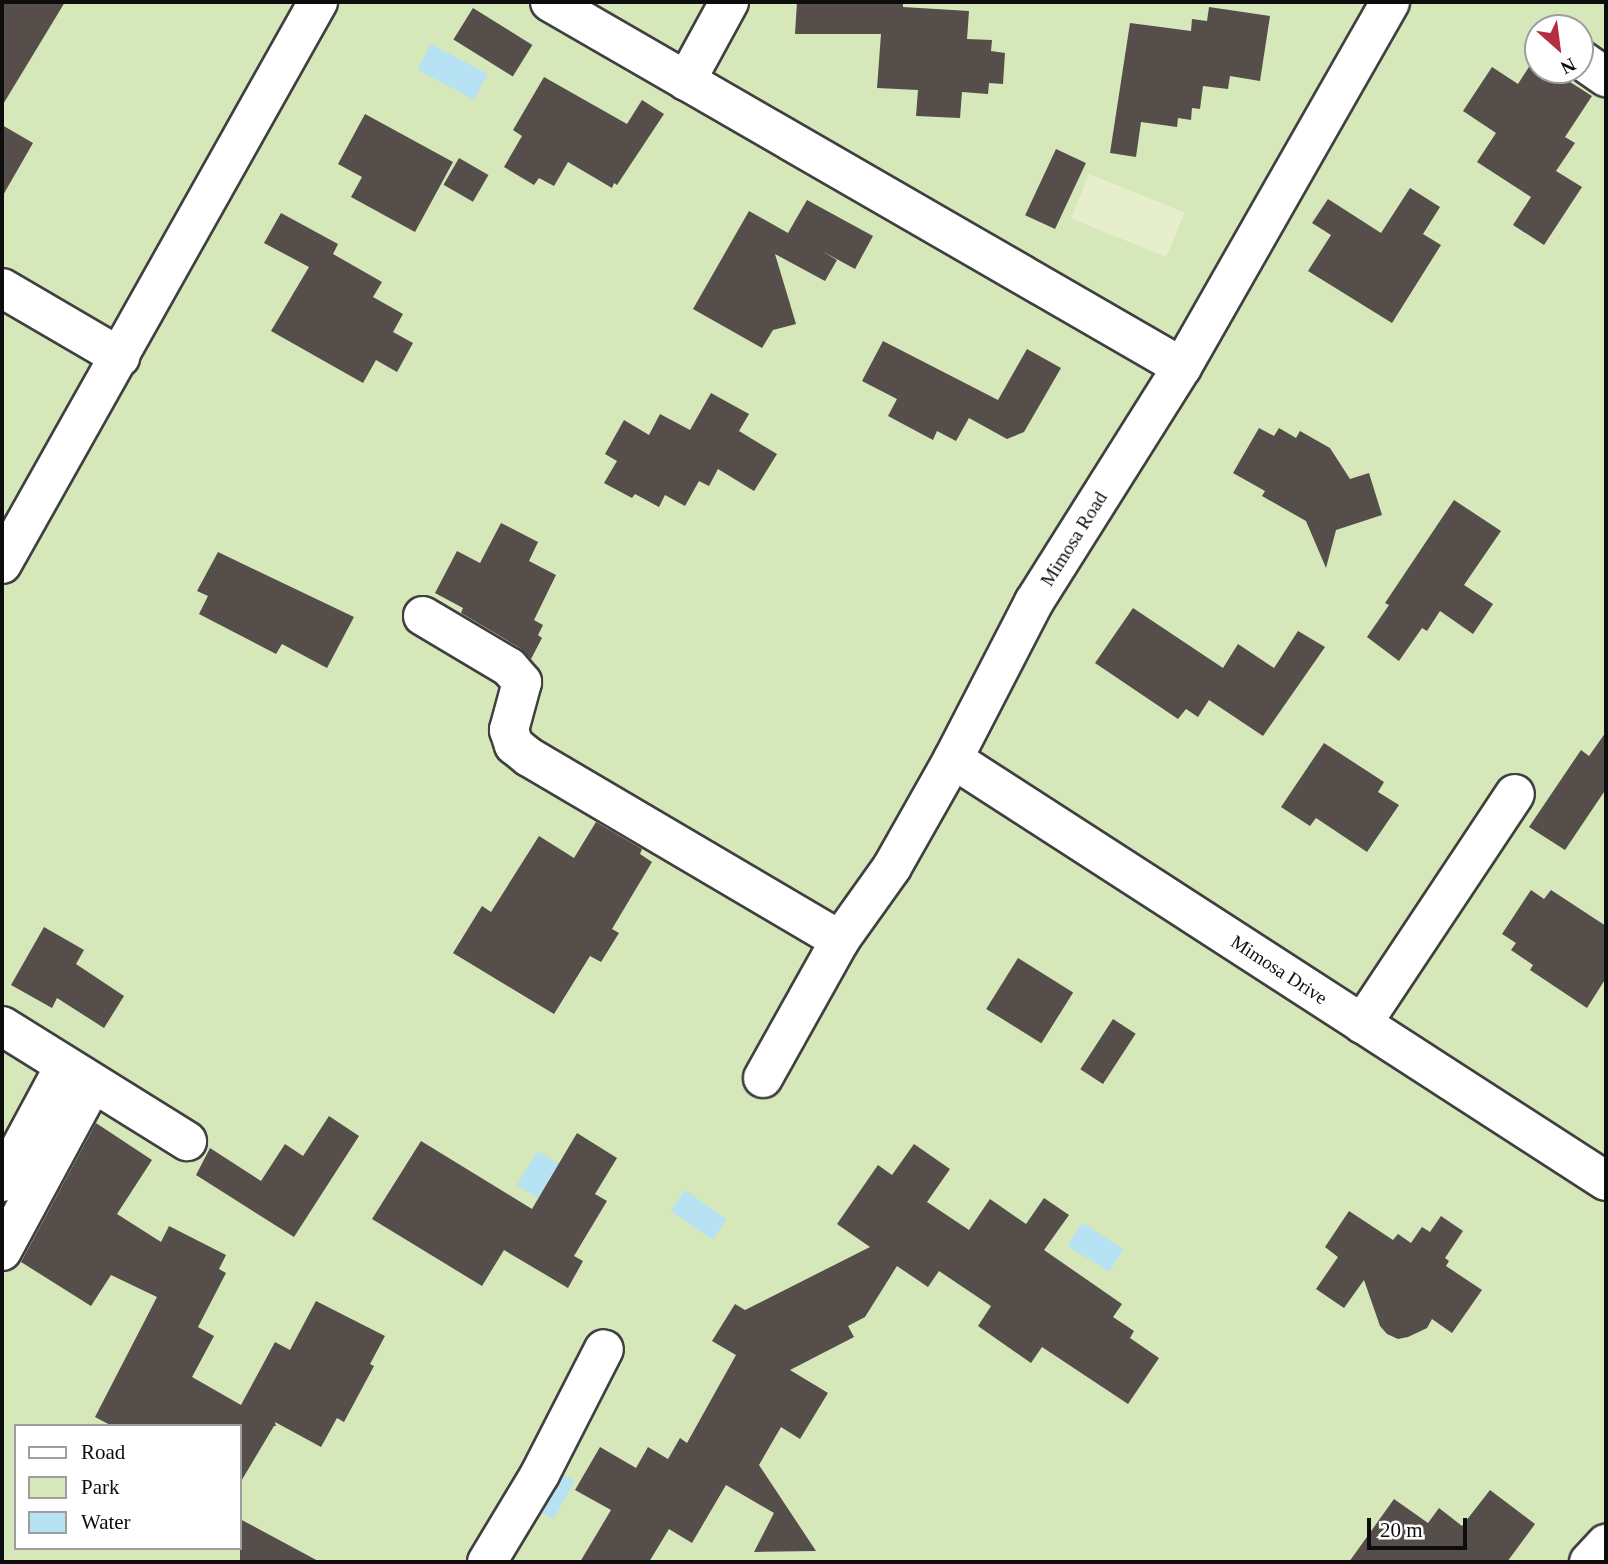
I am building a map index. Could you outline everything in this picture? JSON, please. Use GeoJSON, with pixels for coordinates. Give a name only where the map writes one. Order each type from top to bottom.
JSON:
{"type":"FeatureCollection","features":[{"type":"Feature","properties":{"kind":"street"},"geometry":{"type":"LineString","coordinates":[[2,565],[318,2]]}},
{"type":"Feature","properties":{"kind":"street"},"geometry":{"type":"LineString","coordinates":[[550,2],[1182,367]]}},
{"type":"Feature","properties":{"kind":"street"},"geometry":{"type":"LineString","coordinates":[[686,81],[729,2]]}},
{"type":"Feature","properties":{"kind":"street","name":"Mimosa Road"},"geometry":{"type":"LineString","coordinates":[[763,1078],[840,940],[892,867],[953,759],[1034,602],[1182,367],[1390,2]]}},
{"type":"Feature","properties":{"kind":"street"},"geometry":{"type":"LineString","coordinates":[[2,288],[120,357]]}},
{"type":"Feature","properties":{"kind":"street"},"geometry":{"type":"LineString","coordinates":[[423,616],[509,667],[522,682],[509,730],[514,746],[840,940]]}},
{"type":"Feature","properties":{"kind":"street","name":"Mimosa Drive"},"geometry":{"type":"LineString","coordinates":[[953,759],[1606,1181]]}},
{"type":"Feature","properties":{"kind":"street"},"geometry":{"type":"LineString","coordinates":[[1362,1024],[1515,794]]}},
{"type":"Feature","properties":{"kind":"street"},"geometry":{"type":"LineString","coordinates":[[2,1026],[187,1141]]}},
{"type":"Feature","properties":{"kind":"street"},"geometry":{"type":"LineString","coordinates":[[2,1182],[78,1075]]}},
{"type":"Feature","properties":{"kind":"street"},"geometry":{"type":"LineString","coordinates":[[2,1251],[78,1075]]}},
{"type":"Feature","properties":{"kind":"street"},"geometry":{"type":"LineString","coordinates":[[487,1562],[540,1474],[604,1349]]}},
{"type":"Feature","properties":{"kind":"street"},"geometry":{"type":"LineString","coordinates":[[1589,1562],[1606,1544]]}},
{"type":"Feature","properties":{"kind":"green space"},"geometry":{"type":"Polygon","coordinates":[[[2,2],[1606,2],[1606,1562],[2,1562],[2,2]]]}},
{"type":"Feature","properties":{"kind":"green space"},"geometry":{"type":"Polygon","coordinates":[[[1089,174],[1184,213],[1167,257],[1071,219],[1089,174]]]}},
{"type":"Feature","properties":{"kind":"water"},"geometry":{"type":"Polygon","coordinates":[[[431,44],[488,74],[474,100],[417,70],[431,44]]]}},
{"type":"Feature","properties":{"kind":"water"},"geometry":{"type":"Polygon","coordinates":[[[538,1151],[559,1164],[538,1198],[517,1185],[538,1151]]]}},
{"type":"Feature","properties":{"kind":"water"},"geometry":{"type":"Polygon","coordinates":[[[685,1190],[727,1219],[712,1240],[671,1210],[685,1190]]]}},
{"type":"Feature","properties":{"kind":"water"},"geometry":{"type":"Polygon","coordinates":[[[1082,1223],[1124,1249],[1109,1272],[1068,1246],[1082,1223]]]}},
{"type":"Feature","properties":{"kind":"water"},"geometry":{"type":"Polygon","coordinates":[[[559,1472],[575,1481],[553,1519],[538,1510],[559,1472]]]}},
{"type":"Feature","properties":{"kind":"building"},"geometry":{"type":"Polygon","coordinates":[[[2,2],[65,2],[2,106],[2,2]]]}},
{"type":"Feature","properties":{"kind":"building"},"geometry":{"type":"Polygon","coordinates":[[[797,2],[903,2],[903,7],[969,11],[967,39],[992,40],[991,51],[1005,53],[1003,84],[989,83],[988,94],[962,92],[960,118],[916,116],[918,90],[877,88],[881,34],[795,34],[797,2]]]}},
{"type":"Feature","properties":{"kind":"building"},"geometry":{"type":"Polygon","coordinates":[[[1209,7],[1270,16],[1260,81],[1230,76],[1228,89],[1203,86],[1200,109],[1192,108],[1191,120],[1178,118],[1177,127],[1141,122],[1136,157],[1110,153],[1130,23],[1191,31],[1192,19],[1207,21],[1209,7]]]}},
{"type":"Feature","properties":{"kind":"building"},"geometry":{"type":"Polygon","coordinates":[[[473,8],[532,45],[513,76],[453,39],[473,8]]]}},
{"type":"Feature","properties":{"kind":"building"},"geometry":{"type":"Polygon","coordinates":[[[1492,67],[1518,84],[1524,75],[1524,84],[1573,84],[1592,96],[1565,137],[1575,143],[1556,171],[1582,187],[1544,245],[1513,225],[1531,197],[1477,162],[1496,133],[1463,111],[1492,67]]]}},
{"type":"Feature","properties":{"kind":"building"},"geometry":{"type":"Polygon","coordinates":[[[544,77],[627,124],[642,100],[664,114],[617,185],[614,183],[612,188],[568,162],[554,186],[539,178],[534,185],[504,167],[522,136],[513,130],[544,77]]]}},
{"type":"Feature","properties":{"kind":"building"},"geometry":{"type":"Polygon","coordinates":[[[365,114],[453,162],[415,232],[351,197],[362,177],[338,164],[365,114]]]}},
{"type":"Feature","properties":{"kind":"building"},"geometry":{"type":"Polygon","coordinates":[[[2,125],[33,143],[2,197],[2,125]]]}},
{"type":"Feature","properties":{"kind":"building"},"geometry":{"type":"Polygon","coordinates":[[[1056,149],[1086,163],[1055,229],[1025,215],[1056,149]]]}},
{"type":"Feature","properties":{"kind":"building"},"geometry":{"type":"Polygon","coordinates":[[[459,158],[488,175],[473,202],[444,185],[459,158]]]}},
{"type":"Feature","properties":{"kind":"building"},"geometry":{"type":"Polygon","coordinates":[[[1410,188],[1440,207],[1423,234],[1441,245],[1392,323],[1308,271],[1331,235],[1312,223],[1328,199],[1381,233],[1410,188]]]}},
{"type":"Feature","properties":{"kind":"building"},"geometry":{"type":"Polygon","coordinates":[[[807,200],[873,236],[855,269],[822,251],[837,260],[825,281],[775,254],[796,324],[773,330],[762,348],[693,309],[749,211],[788,233],[807,200]]]}},
{"type":"Feature","properties":{"kind":"building"},"geometry":{"type":"Polygon","coordinates":[[[281,213],[338,244],[333,254],[382,282],[373,297],[403,314],[393,332],[413,343],[397,372],[376,360],[363,383],[271,331],[309,267],[264,243],[281,213]]]}},
{"type":"Feature","properties":{"kind":"building"},"geometry":{"type":"Polygon","coordinates":[[[883,341],[998,400],[1027,349],[1061,368],[1024,432],[1007,439],[969,418],[956,441],[937,431],[933,440],[888,416],[897,399],[862,381],[883,341]]]}},
{"type":"Feature","properties":{"kind":"building"},"geometry":{"type":"Polygon","coordinates":[[[711,393],[749,414],[739,431],[777,454],[754,491],[718,469],[709,486],[699,481],[685,506],[665,495],[659,507],[635,494],[632,498],[604,483],[617,461],[605,454],[624,420],[649,435],[660,414],[690,430],[711,393]]]}},
{"type":"Feature","properties":{"kind":"building"},"geometry":{"type":"Polygon","coordinates":[[[1259,428],[1274,436],[1279,428],[1296,438],[1300,431],[1330,448],[1350,479],[1369,473],[1382,515],[1336,530],[1326,568],[1306,521],[1262,496],[1265,491],[1233,473],[1259,428]]]}},
{"type":"Feature","properties":{"kind":"building"},"geometry":{"type":"Polygon","coordinates":[[[1454,500],[1501,531],[1464,585],[1493,604],[1473,634],[1440,611],[1427,631],[1422,628],[1399,661],[1367,637],[1389,605],[1385,603],[1454,500]]]}},
{"type":"Feature","properties":{"kind":"building"},"geometry":{"type":"Polygon","coordinates":[[[501,523],[538,542],[529,561],[556,575],[534,620],[543,625],[538,635],[542,638],[531,659],[520,648],[461,613],[463,608],[435,593],[457,551],[480,563],[501,523]]]}},
{"type":"Feature","properties":{"kind":"building"},"geometry":{"type":"Polygon","coordinates":[[[218,552],[354,617],[327,668],[282,644],[276,654],[199,614],[208,596],[197,591],[218,552]]]}},
{"type":"Feature","properties":{"kind":"building"},"geometry":{"type":"Polygon","coordinates":[[[1133,608],[1223,668],[1238,644],[1274,668],[1298,631],[1325,647],[1263,736],[1209,700],[1198,717],[1186,709],[1178,719],[1095,663],[1133,608]]]}},
{"type":"Feature","properties":{"kind":"building"},"geometry":{"type":"Polygon","coordinates":[[[1606,732],[1606,789],[1565,850],[1529,827],[1581,750],[1589,756],[1606,732]]]}},
{"type":"Feature","properties":{"kind":"building"},"geometry":{"type":"Polygon","coordinates":[[[1324,743],[1384,782],[1378,792],[1399,805],[1367,852],[1316,818],[1310,826],[1281,807],[1324,743]]]}},
{"type":"Feature","properties":{"kind":"building"},"geometry":{"type":"Polygon","coordinates":[[[596,822],[642,849],[640,854],[652,862],[612,929],[619,933],[601,962],[590,956],[554,1014],[453,953],[482,906],[491,912],[539,836],[574,858],[596,822]]]}},
{"type":"Feature","properties":{"kind":"building"},"geometry":{"type":"Polygon","coordinates":[[[1531,890],[1544,899],[1551,890],[1606,926],[1606,978],[1587,1008],[1530,970],[1533,965],[1511,950],[1516,943],[1502,934],[1531,890]]]}},
{"type":"Feature","properties":{"kind":"building"},"geometry":{"type":"Polygon","coordinates":[[[44,927],[84,950],[76,964],[124,996],[104,1028],[57,998],[52,1008],[11,985],[44,927]]]}},
{"type":"Feature","properties":{"kind":"building"},"geometry":{"type":"Polygon","coordinates":[[[1018,958],[1073,992],[1041,1043],[986,1009],[1018,958]]]}},
{"type":"Feature","properties":{"kind":"building"},"geometry":{"type":"Polygon","coordinates":[[[1113,1019],[1136,1034],[1103,1084],[1080,1069],[1113,1019]]]}},
{"type":"Feature","properties":{"kind":"building"},"geometry":{"type":"Polygon","coordinates":[[[329,1116],[359,1136],[294,1237],[196,1175],[210,1148],[261,1181],[285,1144],[303,1156],[329,1116]]]}},
{"type":"Feature","properties":{"kind":"building"},"geometry":{"type":"Polygon","coordinates":[[[96,1123],[152,1160],[117,1214],[161,1242],[169,1226],[226,1255],[219,1269],[226,1273],[198,1327],[214,1336],[192,1377],[241,1405],[275,1342],[290,1350],[316,1301],[385,1336],[370,1364],[374,1366],[344,1422],[337,1418],[321,1447],[275,1422],[276,1426],[242,1480],[242,1424],[108,1424],[95,1417],[157,1297],[111,1275],[91,1306],[21,1262],[96,1123]]]}},
{"type":"Feature","properties":{"kind":"building"},"geometry":{"type":"Polygon","coordinates":[[[577,1133],[617,1158],[595,1194],[607,1201],[574,1256],[583,1261],[568,1288],[504,1250],[482,1286],[372,1219],[421,1141],[532,1209],[577,1133]]]}},
{"type":"Feature","properties":{"kind":"building"},"geometry":{"type":"Polygon","coordinates":[[[914,1144],[950,1169],[927,1202],[969,1230],[990,1199],[1026,1224],[1044,1198],[1069,1215],[1044,1250],[1122,1304],[1113,1317],[1134,1331],[1130,1338],[1159,1358],[1128,1404],[1042,1347],[1031,1363],[978,1326],[991,1306],[939,1271],[928,1287],[897,1266],[865,1317],[848,1326],[854,1337],[790,1370],[828,1393],[800,1439],[781,1427],[759,1465],[816,1551],[754,1552],[774,1513],[726,1485],[692,1543],[669,1529],[649,1562],[580,1562],[611,1510],[575,1490],[600,1447],[636,1468],[648,1447],[668,1459],[680,1438],[687,1443],[736,1355],[712,1341],[735,1304],[745,1310],[870,1247],[837,1224],[878,1165],[892,1175],[914,1144]]]}},
{"type":"Feature","properties":{"kind":"building"},"geometry":{"type":"Polygon","coordinates":[[[1349,1211],[1393,1240],[1398,1234],[1411,1243],[1422,1227],[1430,1232],[1441,1216],[1463,1231],[1445,1258],[1449,1261],[1446,1266],[1482,1290],[1452,1333],[1432,1319],[1427,1328],[1408,1337],[1398,1339],[1387,1334],[1380,1326],[1364,1280],[1344,1308],[1316,1289],[1338,1257],[1325,1247],[1349,1211]]]}},
{"type":"Feature","properties":{"kind":"building"},"geometry":{"type":"Polygon","coordinates":[[[1490,1490],[1535,1524],[1507,1562],[1349,1562],[1394,1499],[1428,1523],[1439,1508],[1462,1526],[1490,1490]]]}},
{"type":"Feature","properties":{"kind":"building"},"geometry":{"type":"Polygon","coordinates":[[[242,1520],[320,1562],[240,1562],[242,1520]]]}}]}
